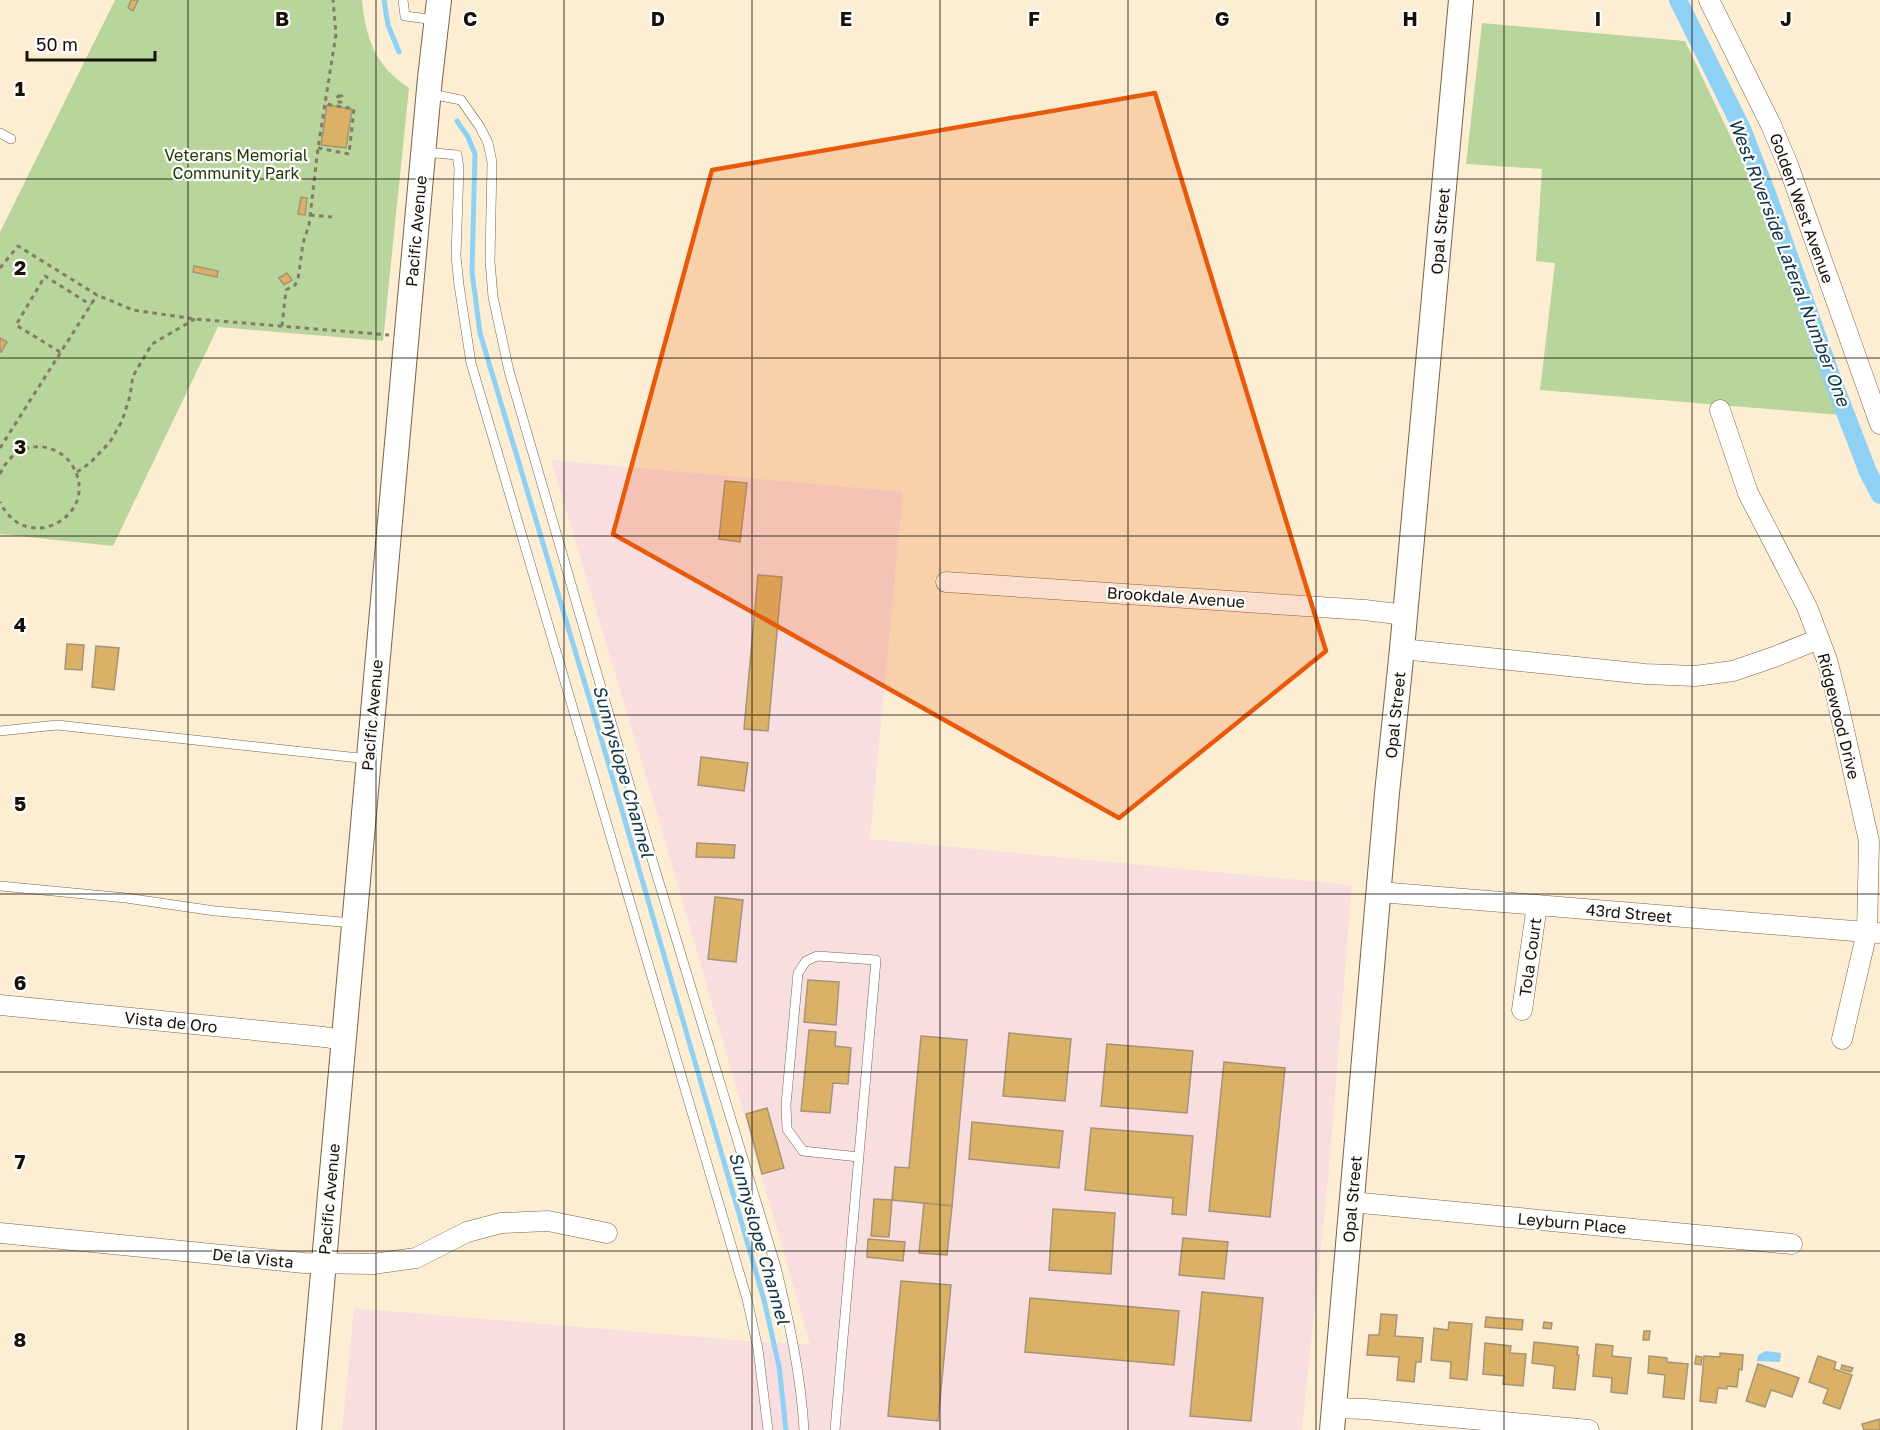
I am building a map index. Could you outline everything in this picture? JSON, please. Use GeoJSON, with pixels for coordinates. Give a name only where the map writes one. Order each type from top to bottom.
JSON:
{"type":"FeatureCollection","features":[{"type":"Feature","properties":{"kind":"street","name":"Opal Street"},"geometry":{"type":"LineString","coordinates":[[1333,1419],[1461,0]]}},
{"type":"Feature","properties":{"kind":"street","name":"Golden West Avenue"},"geometry":{"type":"LineString","coordinates":[[1708,0],[1772,125],[1880,424]]}},
{"type":"Feature","properties":{"kind":"street","name":"Pacific Avenue"},"geometry":{"type":"LineString","coordinates":[[309,1430],[342,1040],[438,10]]}},
{"type":"Feature","properties":{"kind":"street","name":"Ridgewood Drive"},"geometry":{"type":"LineString","coordinates":[[1720,410],[1748,493],[1807,607],[1819,639],[1837,699],[1869,841],[1874,933],[1842,1039]]}},
{"type":"Feature","properties":{"kind":"street","name":"Brookdale Avenue"},"geometry":{"type":"LineString","coordinates":[[946,582],[1365,610],[1405,615]]}},
{"type":"Feature","properties":{"kind":"street"},"geometry":{"type":"LineString","coordinates":[[1402,650],[1695,676],[1733,670],[1819,639]]}},
{"type":"Feature","properties":{"kind":"street","name":"43rd Street"},"geometry":{"type":"LineString","coordinates":[[1379,892],[1874,933]]}},
{"type":"Feature","properties":{"kind":"street","name":"Tola Court"},"geometry":{"type":"LineString","coordinates":[[1522,1010],[1537,905]]}},
{"type":"Feature","properties":{"kind":"street","name":"Vista de Oro"},"geometry":{"type":"LineString","coordinates":[[0,1005],[342,1040]]}},
{"type":"Feature","properties":{"kind":"street","name":"Leyburn Place"},"geometry":{"type":"LineString","coordinates":[[1352,1202],[1792,1244]]}},
{"type":"Feature","properties":{"kind":"street","name":"De la Vista"},"geometry":{"type":"LineString","coordinates":[[0,1233],[304,1263],[373,1264],[416,1258],[467,1232],[501,1223],[548,1221],[607,1233]]}},
{"type":"Feature","properties":{"kind":"street"},"geometry":{"type":"LineString","coordinates":[[1333,1419],[1589,1430]]}},
{"type":"Feature","properties":{"kind":"lane"},"geometry":{"type":"LineString","coordinates":[[403,0],[405,16],[438,10]]}},
{"type":"Feature","properties":{"kind":"lane"},"geometry":{"type":"LineString","coordinates":[[429,94],[461,100],[488,143],[492,162],[490,261],[493,297],[508,371],[630,788],[776,1267],[794,1343],[803,1404],[804,1430]]}},
{"type":"Feature","properties":{"kind":"lane"},"geometry":{"type":"LineString","coordinates":[[0,133],[11,139]]}},
{"type":"Feature","properties":{"kind":"lane"},"geometry":{"type":"LineString","coordinates":[[423,152],[457,155],[459,168],[456,256],[471,363],[747,1299],[758,1349],[768,1430]]}},
{"type":"Feature","properties":{"kind":"lane"},"geometry":{"type":"LineString","coordinates":[[0,731],[57,725],[368,759]]}},
{"type":"Feature","properties":{"kind":"lane"},"geometry":{"type":"LineString","coordinates":[[0,886],[126,898],[215,911],[353,923]]}},
{"type":"Feature","properties":{"kind":"lane"},"geometry":{"type":"LineString","coordinates":[[835,1430],[859,1157],[864,1081],[876,960],[817,956],[806,961],[798,973],[786,1105],[787,1129],[803,1151],[859,1157]]}},
{"type":"Feature","properties":{"kind":"path"},"geometry":{"type":"LineString","coordinates":[[282,326],[286,290],[295,285],[298,279],[310,215],[336,34],[333,0]]}},
{"type":"Feature","properties":{"kind":"path"},"geometry":{"type":"LineString","coordinates":[[318,148],[349,154],[354,109],[326,104]]}},
{"type":"Feature","properties":{"kind":"path"},"geometry":{"type":"LineString","coordinates":[[310,215],[332,217]]}},
{"type":"Feature","properties":{"kind":"path"},"geometry":{"type":"LineString","coordinates":[[0,268],[18,246],[97,295],[133,310],[195,319],[393,336]]}},
{"type":"Feature","properties":{"kind":"path"},"geometry":{"type":"LineString","coordinates":[[60,352],[16,325],[45,276],[91,305]]}},
{"type":"Feature","properties":{"kind":"path"},"geometry":{"type":"LineString","coordinates":[[0,448],[97,295]]}},
{"type":"Feature","properties":{"kind":"path"},"geometry":{"type":"LineString","coordinates":[[77,472],[90,463],[110,442],[122,421],[130,396],[133,376],[152,344],[195,319]]}},
{"type":"Feature","properties":{"kind":"path"},"geometry":{"type":"LineString","coordinates":[[0,474],[4,464],[17,452],[33,447],[50,448],[66,457],[77,472],[80,487],[76,504],[67,518],[52,527],[34,529],[18,524],[5,513],[0,502]]}},
{"type":"Feature","properties":{"kind":"highlighted area"},"geometry":{"type":"Polygon","coordinates":[[[1155,93],[1326,651],[1119,818],[613,534],[712,170],[1155,93]]]}},
{"type":"Feature","properties":{"kind":"shaded area"},"geometry":{"type":"Polygon","coordinates":[[[551,460],[903,492],[870,839],[1352,885],[1329,1169],[1302,1430],[342,1430],[354,1308],[761,1342],[810,1344],[659,820],[551,460]]]}},
{"type":"Feature","properties":{"kind":"green space","name":"Veterans Memorial Community Park"},"geometry":{"type":"Polygon","coordinates":[[[115,0],[362,0],[366,27],[374,50],[388,70],[409,88],[383,341],[218,327],[113,546],[0,534],[0,232],[115,0]]]}},
{"type":"Feature","properties":{"kind":"green space"},"geometry":{"type":"Polygon","coordinates":[[[1482,23],[1685,41],[1746,169],[1840,415],[1540,390],[1555,263],[1536,261],[1542,169],[1466,164],[1482,23]]]}},
{"type":"Feature","properties":{"kind":"water"},"geometry":{"type":"Polygon","coordinates":[[[1766,1351],[1781,1353],[1780,1362],[1757,1361],[1758,1355],[1766,1351]]]}},
{"type":"Feature","properties":{"kind":"building"},"geometry":{"type":"Polygon","coordinates":[[[131,0],[138,0],[133,11],[128,8],[131,0]]]}},
{"type":"Feature","properties":{"kind":"building"},"geometry":{"type":"Polygon","coordinates":[[[327,105],[352,109],[346,148],[321,145],[327,105]]]}},
{"type":"Feature","properties":{"kind":"building"},"geometry":{"type":"Polygon","coordinates":[[[301,197],[307,198],[305,215],[298,214],[301,197]]]}},
{"type":"Feature","properties":{"kind":"building"},"geometry":{"type":"Polygon","coordinates":[[[194,266],[218,271],[217,277],[193,272],[194,266]]]}},
{"type":"Feature","properties":{"kind":"building"},"geometry":{"type":"Polygon","coordinates":[[[287,273],[292,280],[284,285],[279,278],[287,273]]]}},
{"type":"Feature","properties":{"kind":"building"},"geometry":{"type":"Polygon","coordinates":[[[0,338],[7,342],[1,352],[0,352],[0,338]]]}},
{"type":"Feature","properties":{"kind":"building"},"geometry":{"type":"Polygon","coordinates":[[[725,481],[747,483],[740,542],[719,539],[725,481]]]}},
{"type":"Feature","properties":{"kind":"building"},"geometry":{"type":"Polygon","coordinates":[[[758,575],[782,577],[768,731],[744,729],[758,575]]]}},
{"type":"Feature","properties":{"kind":"building"},"geometry":{"type":"Polygon","coordinates":[[[67,644],[84,645],[82,670],[65,669],[67,644]]]}},
{"type":"Feature","properties":{"kind":"building"},"geometry":{"type":"Polygon","coordinates":[[[96,646],[119,648],[114,690],[92,687],[96,646]]]}},
{"type":"Feature","properties":{"kind":"building"},"geometry":{"type":"Polygon","coordinates":[[[701,757],[748,763],[744,791],[698,785],[701,757]]]}},
{"type":"Feature","properties":{"kind":"building"},"geometry":{"type":"Polygon","coordinates":[[[697,843],[735,845],[734,858],[696,857],[697,843]]]}},
{"type":"Feature","properties":{"kind":"building"},"geometry":{"type":"Polygon","coordinates":[[[715,897],[743,900],[736,962],[708,959],[715,897]]]}},
{"type":"Feature","properties":{"kind":"building"},"geometry":{"type":"Polygon","coordinates":[[[808,980],[839,982],[836,1025],[804,1022],[808,980]]]}},
{"type":"Feature","properties":{"kind":"building"},"geometry":{"type":"Polygon","coordinates":[[[809,1030],[836,1032],[835,1046],[851,1048],[848,1084],[833,1083],[830,1113],[801,1111],[809,1030]]]}},
{"type":"Feature","properties":{"kind":"building"},"geometry":{"type":"Polygon","coordinates":[[[1009,1033],[1071,1039],[1065,1101],[1003,1096],[1009,1033]]]}},
{"type":"Feature","properties":{"kind":"building"},"geometry":{"type":"Polygon","coordinates":[[[921,1036],[967,1040],[952,1206],[892,1200],[895,1167],[909,1168],[921,1036]]]}},
{"type":"Feature","properties":{"kind":"building"},"geometry":{"type":"Polygon","coordinates":[[[1107,1044],[1193,1051],[1187,1113],[1101,1106],[1107,1044]]]}},
{"type":"Feature","properties":{"kind":"building"},"geometry":{"type":"Polygon","coordinates":[[[1224,1062],[1285,1068],[1270,1217],[1209,1211],[1224,1062]]]}},
{"type":"Feature","properties":{"kind":"building"},"geometry":{"type":"Polygon","coordinates":[[[767,1108],[784,1168],[762,1174],[746,1114],[767,1108]]]}},
{"type":"Feature","properties":{"kind":"building"},"geometry":{"type":"Polygon","coordinates":[[[972,1122],[1063,1131],[1059,1168],[969,1159],[972,1122]]]}},
{"type":"Feature","properties":{"kind":"building"},"geometry":{"type":"Polygon","coordinates":[[[1091,1128],[1193,1136],[1186,1215],[1172,1214],[1173,1198],[1085,1190],[1091,1128]]]}},
{"type":"Feature","properties":{"kind":"building"},"geometry":{"type":"Polygon","coordinates":[[[874,1199],[892,1200],[889,1237],[871,1236],[874,1199]]]}},
{"type":"Feature","properties":{"kind":"building"},"geometry":{"type":"Polygon","coordinates":[[[924,1203],[952,1206],[947,1255],[919,1253],[924,1203]]]}},
{"type":"Feature","properties":{"kind":"building"},"geometry":{"type":"Polygon","coordinates":[[[1053,1209],[1115,1213],[1111,1274],[1049,1270],[1053,1209]]]}},
{"type":"Feature","properties":{"kind":"building"},"geometry":{"type":"Polygon","coordinates":[[[1183,1238],[1228,1242],[1224,1279],[1179,1275],[1183,1238]]]}},
{"type":"Feature","properties":{"kind":"building"},"geometry":{"type":"Polygon","coordinates":[[[868,1239],[905,1242],[903,1261],[867,1257],[868,1239]]]}},
{"type":"Feature","properties":{"kind":"building"},"geometry":{"type":"Polygon","coordinates":[[[901,1281],[951,1285],[938,1421],[888,1416],[901,1281]]]}},
{"type":"Feature","properties":{"kind":"building"},"geometry":{"type":"Polygon","coordinates":[[[1202,1292],[1263,1298],[1251,1421],[1190,1416],[1202,1292]]]}},
{"type":"Feature","properties":{"kind":"building"},"geometry":{"type":"Polygon","coordinates":[[[1030,1298],[1179,1311],[1174,1365],[1025,1352],[1030,1298]]]}},
{"type":"Feature","properties":{"kind":"building"},"geometry":{"type":"Polygon","coordinates":[[[1381,1314],[1397,1315],[1395,1336],[1423,1338],[1421,1362],[1416,1362],[1414,1382],[1397,1380],[1399,1357],[1367,1355],[1369,1335],[1379,1335],[1381,1314]]]}},
{"type":"Feature","properties":{"kind":"building"},"geometry":{"type":"Polygon","coordinates":[[[1486,1317],[1523,1320],[1522,1330],[1485,1327],[1486,1317]]]}},
{"type":"Feature","properties":{"kind":"building"},"geometry":{"type":"Polygon","coordinates":[[[1449,1322],[1472,1324],[1467,1380],[1450,1378],[1451,1362],[1431,1360],[1434,1328],[1448,1330],[1449,1322]]]}},
{"type":"Feature","properties":{"kind":"building"},"geometry":{"type":"Polygon","coordinates":[[[1544,1322],[1552,1323],[1551,1329],[1543,1328],[1544,1322]]]}},
{"type":"Feature","properties":{"kind":"building"},"geometry":{"type":"Polygon","coordinates":[[[1644,1331],[1650,1331],[1649,1340],[1643,1340],[1644,1331]]]}},
{"type":"Feature","properties":{"kind":"building"},"geometry":{"type":"Polygon","coordinates":[[[1534,1342],[1578,1347],[1575,1390],[1553,1388],[1555,1366],[1532,1363],[1534,1342]]]}},
{"type":"Feature","properties":{"kind":"building"},"geometry":{"type":"Polygon","coordinates":[[[1485,1343],[1511,1346],[1510,1353],[1526,1354],[1523,1386],[1503,1384],[1504,1376],[1483,1374],[1485,1343]]]}},
{"type":"Feature","properties":{"kind":"building"},"geometry":{"type":"Polygon","coordinates":[[[1596,1344],[1613,1346],[1612,1356],[1631,1358],[1627,1394],[1611,1392],[1612,1378],[1593,1376],[1596,1344]]]}},
{"type":"Feature","properties":{"kind":"building"},"geometry":{"type":"Polygon","coordinates":[[[1720,1353],[1743,1355],[1737,1387],[1718,1388],[1716,1403],[1700,1401],[1704,1356],[1720,1357],[1720,1353]]]}},
{"type":"Feature","properties":{"kind":"building"},"geometry":{"type":"Polygon","coordinates":[[[1649,1356],[1667,1358],[1667,1362],[1688,1364],[1684,1399],[1663,1397],[1665,1375],[1648,1373],[1649,1356]]]}},
{"type":"Feature","properties":{"kind":"building"},"geometry":{"type":"Polygon","coordinates":[[[1696,1356],[1702,1357],[1701,1365],[1695,1364],[1696,1356]]]}},
{"type":"Feature","properties":{"kind":"building"},"geometry":{"type":"Polygon","coordinates":[[[1818,1356],[1836,1362],[1834,1369],[1852,1375],[1840,1409],[1823,1403],[1828,1389],[1809,1382],[1818,1356]]]}},
{"type":"Feature","properties":{"kind":"building"},"geometry":{"type":"Polygon","coordinates":[[[1758,1364],[1799,1378],[1792,1397],[1771,1390],[1765,1407],[1746,1401],[1758,1364]]]}},
{"type":"Feature","properties":{"kind":"building"},"geometry":{"type":"Polygon","coordinates":[[[1842,1365],[1853,1368],[1851,1372],[1841,1369],[1842,1365]]]}},
{"type":"Feature","properties":{"kind":"building"},"geometry":{"type":"Polygon","coordinates":[[[1880,1419],[1880,1430],[1864,1430],[1862,1424],[1880,1419]]]}},
{"type":"Feature","properties":{"kind":"waterway","name":"Sunnyslope Channel"},"geometry":{"type":"LineString","coordinates":[[384,0],[388,25],[399,52]]}},
{"type":"Feature","properties":{"kind":"waterway","name":"West Riverside Lateral Number One"},"geometry":{"type":"LineString","coordinates":[[1678,0],[1743,131],[1833,381],[1868,472],[1880,495]]}},
{"type":"Feature","properties":{"kind":"waterway","name":"Sunnyslope Channel"},"geometry":{"type":"LineString","coordinates":[[457,121],[468,137],[475,154],[472,272],[480,333],[594,714],[764,1300],[779,1366],[786,1430]]}}]}
